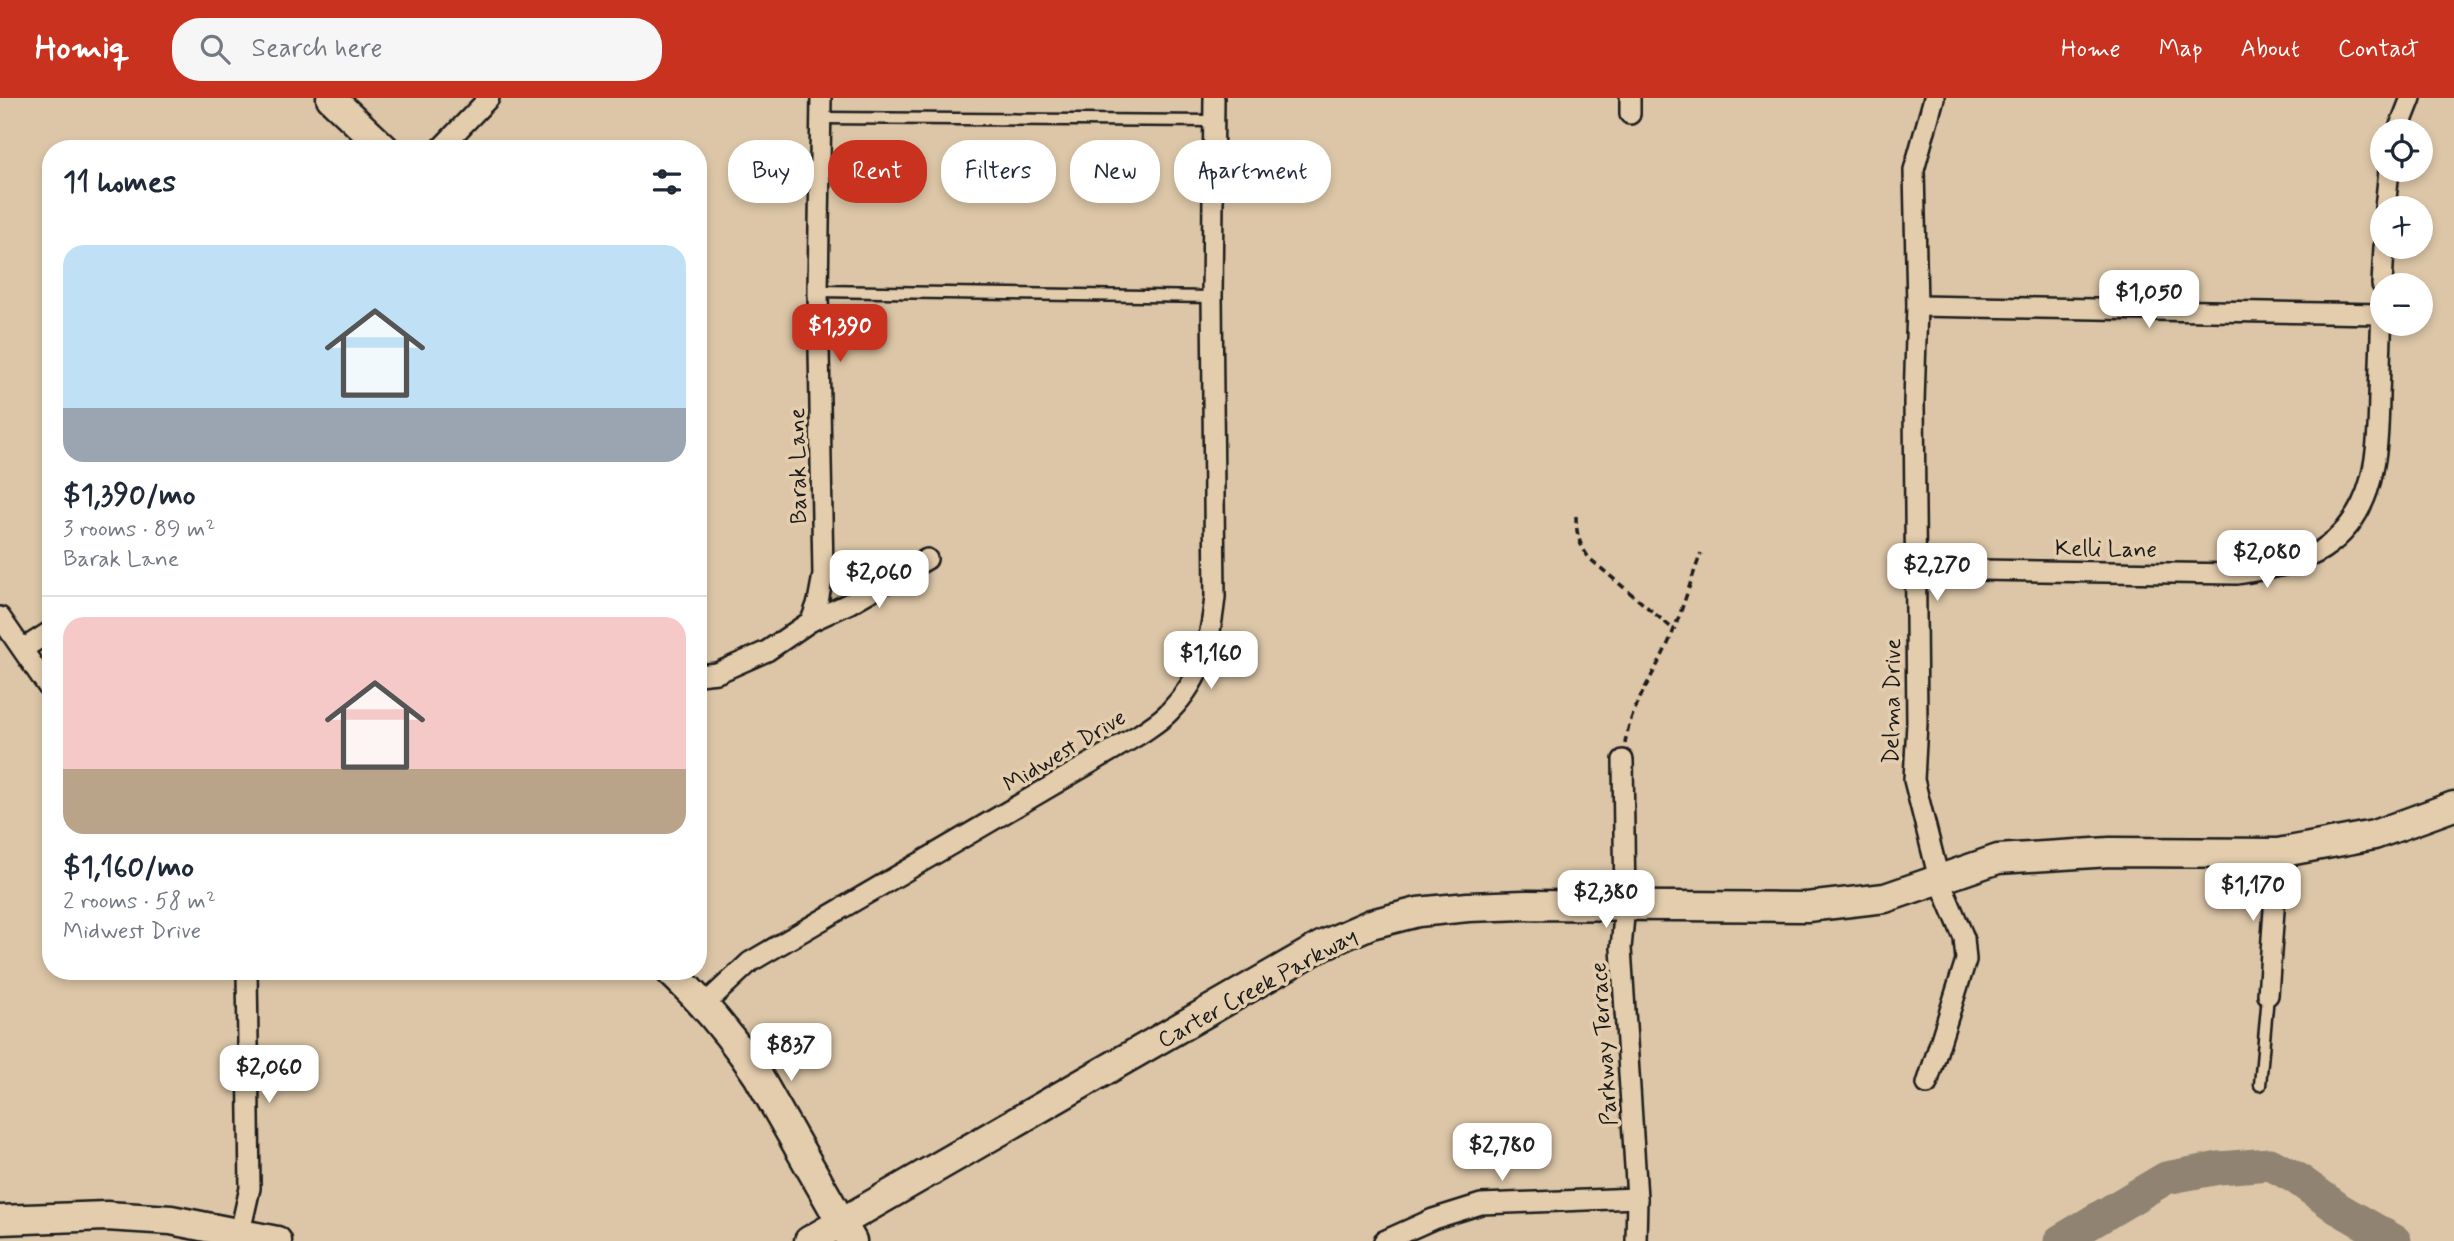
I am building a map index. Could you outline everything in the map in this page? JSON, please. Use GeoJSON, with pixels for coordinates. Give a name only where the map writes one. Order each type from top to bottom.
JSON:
{"type":"FeatureCollection","features":[{"type":"Feature","properties":{"kind":"street"},"geometry":{"type":"LineString","coordinates":[[331,98],[375,140]]}},
{"type":"Feature","properties":{"kind":"street"},"geometry":{"type":"LineString","coordinates":[[449,140],[489,98]]}},
{"type":"Feature","properties":{"kind":"street","name":"Barak Lane"},"geometry":{"type":"LineString","coordinates":[[811,621],[823,575],[818,290],[821,98]]}},
{"type":"Feature","properties":{"kind":"street","name":"Midwest Drive"},"geometry":{"type":"LineString","coordinates":[[704,1005],[750,962],[1140,734],[1170,711],[1196,676],[1211,638],[1215,597],[1212,297],[1214,98]]}},
{"type":"Feature","properties":{"kind":"street","name":"Delma Drive"},"geometry":{"type":"LineString","coordinates":[[1927,1084],[1966,960],[1964,938],[1939,879],[1914,780],[1917,723],[1914,402],[1917,306],[1914,170],[1934,98]]}},
{"type":"Feature","properties":{"kind":"street"},"geometry":{"type":"LineString","coordinates":[[2403,119],[2411,98]]}},
{"type":"Feature","properties":{"kind":"street"},"geometry":{"type":"LineString","coordinates":[[1917,306],[2370,314]]}},
{"type":"Feature","properties":{"kind":"street","name":"Kelli Lane"},"geometry":{"type":"LineString","coordinates":[[1916,569],[2237,575],[2274,568],[2322,550],[2350,525],[2369,489],[2378,450],[2381,336]]}},
{"type":"Feature","properties":{"kind":"street"},"geometry":{"type":"LineString","coordinates":[[707,674],[718,673],[767,651],[811,621],[850,603],[927,559]]}},
{"type":"Feature","properties":{"kind":"street"},"geometry":{"type":"LineString","coordinates":[[0,617],[42,678]]}},
{"type":"Feature","properties":{"kind":"street"},"geometry":{"type":"LineString","coordinates":[[23,649],[42,637]]}},
{"type":"Feature","properties":{"kind":"street","name":"Parkway Terrace"},"geometry":{"type":"LineString","coordinates":[[1623,760],[1625,906],[1621,948],[1637,1198],[1636,1241]]}},
{"type":"Feature","properties":{"kind":"street","name":"Carter Creek Parkway"},"geometry":{"type":"LineString","coordinates":[[809,1241],[847,1232],[1323,945],[1371,924],[1418,912],[1468,907],[1807,907],[1885,898],[1998,859],[2110,852],[2278,853],[2374,835],[2454,806]]}},
{"type":"Feature","properties":{"kind":"street"},"geometry":{"type":"LineString","coordinates":[[2268,996],[2278,853]]}},
{"type":"Feature","properties":{"kind":"street"},"geometry":{"type":"LineString","coordinates":[[240,1233],[250,1188],[247,980]]}},
{"type":"Feature","properties":{"kind":"street"},"geometry":{"type":"LineString","coordinates":[[679,980],[724,1027],[758,1076],[847,1232]]}},
{"type":"Feature","properties":{"kind":"street"},"geometry":{"type":"LineString","coordinates":[[1384,1241],[1433,1219],[1481,1204],[1637,1198]]}},
{"type":"Feature","properties":{"kind":"street"},"geometry":{"type":"LineString","coordinates":[[0,1220],[106,1216],[171,1220],[277,1241]]}},
{"type":"Feature","properties":{"kind":"lane"},"geometry":{"type":"LineString","coordinates":[[821,118],[1213,121]]}},
{"type":"Feature","properties":{"kind":"lane"},"geometry":{"type":"LineString","coordinates":[[818,290],[1212,297]]}},
{"type":"Feature","properties":{"kind":"lane"},"geometry":{"type":"LineString","coordinates":[[2260,1084],[2268,996]]}},
{"type":"Feature","properties":{"kind":"path"},"geometry":{"type":"LineString","coordinates":[[1576,516],[1576,534],[1589,558],[1673,629]]}},
{"type":"Feature","properties":{"kind":"path"},"geometry":{"type":"LineString","coordinates":[[1623,760],[1627,733],[1673,629],[1701,553]]}},
{"type":"Feature","properties":{"kind":"waterway"},"geometry":{"type":"LineString","coordinates":[[2060,1241],[2166,1178],[2219,1168],[2270,1164],[2296,1178],[2339,1209],[2395,1241]]}}]}
